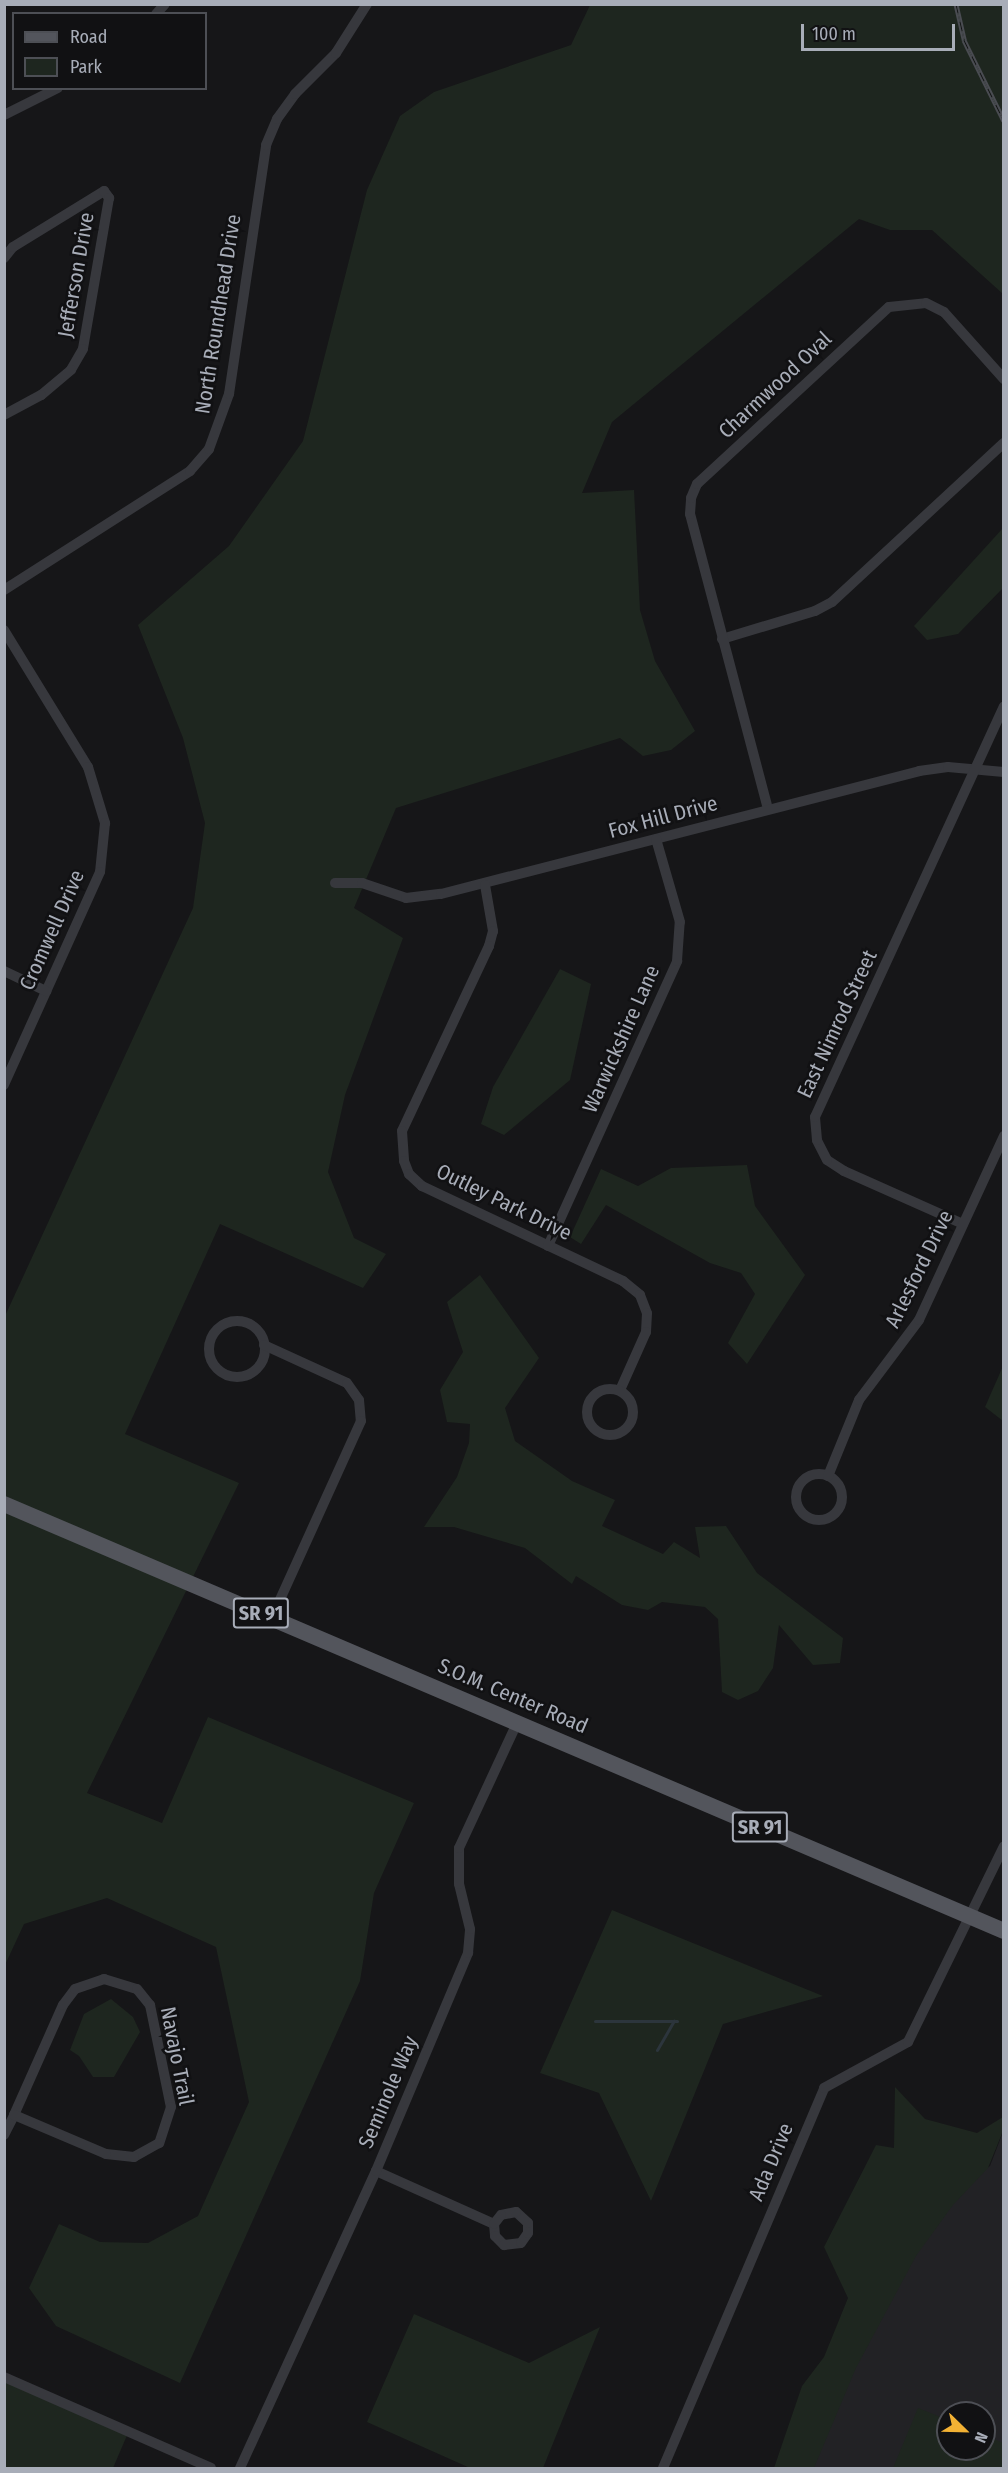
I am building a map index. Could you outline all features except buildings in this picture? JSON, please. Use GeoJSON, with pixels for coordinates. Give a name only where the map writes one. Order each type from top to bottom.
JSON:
{"type":"FeatureCollection","features":[{"type":"Feature","properties":{"kind":"main road","name":"S.O.M. Center Road"},"geometry":{"type":"LineString","coordinates":[[4,1504],[1004,1931]]}},
{"type":"Feature","properties":{"kind":"street","name":"North Roundhead Drive"},"geometry":{"type":"LineString","coordinates":[[4,590],[190,471],[209,449],[229,394],[266,145],[277,119],[295,94],[336,53],[367,4]]}},
{"type":"Feature","properties":{"kind":"street"},"geometry":{"type":"LineString","coordinates":[[4,115],[54,90]]}},
{"type":"Feature","properties":{"kind":"street","name":"Jefferson Drive"},"geometry":{"type":"LineString","coordinates":[[4,258],[13,247],[104,191],[109,198],[83,349],[71,370],[41,395],[4,415]]}},
{"type":"Feature","properties":{"kind":"street","name":"Charmwood Oval"},"geometry":{"type":"LineString","coordinates":[[768,809],[690,514],[691,498],[697,484],[889,307],[926,303],[944,312],[1004,379]]}},
{"type":"Feature","properties":{"kind":"street"},"geometry":{"type":"LineString","coordinates":[[722,639],[808,613],[832,602],[1004,443]]}},
{"type":"Feature","properties":{"kind":"street","name":"Cromwell Drive"},"geometry":{"type":"LineString","coordinates":[[4,630],[88,767],[105,823],[100,872],[4,1085]]}},
{"type":"Feature","properties":{"kind":"street","name":"East Nimrod Street"},"geometry":{"type":"LineString","coordinates":[[963,1224],[844,1171],[827,1160],[818,1140],[815,1117],[1004,706]]}},
{"type":"Feature","properties":{"kind":"street","name":"Fox Hill Drive"},"geometry":{"type":"LineString","coordinates":[[335,883],[362,883],[406,898],[485,885],[919,771],[975,769],[1004,772]]}},
{"type":"Feature","properties":{"kind":"street","name":"Warwickshire Lane"},"geometry":{"type":"LineString","coordinates":[[548,1246],[678,961],[680,922],[656,839]]}},
{"type":"Feature","properties":{"kind":"street","name":"Outley Park Drive"},"geometry":{"type":"LineString","coordinates":[[485,885],[493,931],[489,946],[402,1131],[400,1145],[409,1174],[422,1186],[622,1281],[640,1295],[647,1313],[646,1332],[620,1390]]}},
{"type":"Feature","properties":{"kind":"street"},"geometry":{"type":"LineString","coordinates":[[4,971],[46,991]]}},
{"type":"Feature","properties":{"kind":"street","name":"Arlesford Drive"},"geometry":{"type":"LineString","coordinates":[[828,1476],[852,1412],[912,1333],[1004,1137]]}},
{"type":"Feature","properties":{"kind":"street"},"geometry":{"type":"LineString","coordinates":[[264,1345],[261,1363],[239,1377],[222,1373],[208,1350],[214,1333],[220,1326],[239,1321],[256,1329],[264,1345],[347,1383],[358,1400],[361,1421],[272,1617]]}},
{"type":"Feature","properties":{"kind":"street"},"geometry":{"type":"LineString","coordinates":[[604,1389],[620,1390],[631,1400],[631,1422],[613,1435],[598,1432],[588,1420],[588,1404],[604,1389]]}},
{"type":"Feature","properties":{"kind":"street"},"geometry":{"type":"LineString","coordinates":[[828,1476],[838,1484],[841,1504],[827,1518],[813,1519],[797,1504],[798,1489],[807,1478],[828,1476]]}},
{"type":"Feature","properties":{"kind":"street","name":"Seminole Way"},"geometry":{"type":"LineString","coordinates":[[240,2469],[376,2171],[468,1953],[470,1929],[459,1884],[459,1848],[518,1723]]}},
{"type":"Feature","properties":{"kind":"street","name":"Ada Drive"},"geometry":{"type":"LineString","coordinates":[[663,2469],[824,2088],[908,2042],[961,1929],[971,1917],[1004,1846]]}},
{"type":"Feature","properties":{"kind":"street","name":"Navajo Trail"},"geometry":{"type":"LineString","coordinates":[[4,2134],[63,2006],[75,1989],[104,1979],[137,1989],[150,2005],[171,2107],[159,2143],[134,2157],[106,2154],[14,2115]]}},
{"type":"Feature","properties":{"kind":"street"},"geometry":{"type":"LineString","coordinates":[[376,2171],[494,2224]]}},
{"type":"Feature","properties":{"kind":"street"},"geometry":{"type":"LineString","coordinates":[[4,2377],[211,2469]]}},
{"type":"Feature","properties":{"kind":"shaded area"},"geometry":{"type":"Polygon","coordinates":[[[1003,2132],[1003,2468],[807,2468],[910,2220],[990,2166],[1003,2132]]]}},
{"type":"Feature","properties":{"kind":"green space"},"geometry":{"type":"Polygon","coordinates":[[[590,5],[1003,5],[1003,294],[932,230],[890,230],[859,219],[612,422],[582,493],[634,490],[640,610],[655,661],[695,731],[671,750],[643,756],[620,738],[396,808],[354,908],[403,938],[345,1095],[328,1172],[354,1238],[386,1254],[363,1288],[220,1224],[125,1434],[239,1483],[87,1793],[162,1823],[208,1717],[414,1803],[374,1893],[360,1981],[180,2383],[56,2326],[29,2288],[59,2224],[100,2242],[148,2243],[198,2216],[249,2102],[216,1947],[107,1898],[24,1924],[5,1965],[5,1316],[193,908],[205,823],[183,738],[138,625],[229,546],[303,441],[367,190],[400,116],[434,92],[571,45],[590,5]]]}},
{"type":"Feature","properties":{"kind":"green space"},"geometry":{"type":"Polygon","coordinates":[[[1003,528],[1003,588],[958,634],[927,640],[914,626],[1003,528]]]}},
{"type":"Feature","properties":{"kind":"green space"},"geometry":{"type":"Polygon","coordinates":[[[560,969],[591,984],[570,1080],[504,1135],[481,1124],[493,1087],[560,969]]]}},
{"type":"Feature","properties":{"kind":"green space"},"geometry":{"type":"Polygon","coordinates":[[[747,1165],[755,1206],[805,1275],[747,1364],[728,1343],[755,1294],[741,1273],[710,1263],[606,1205],[581,1244],[570,1237],[601,1169],[638,1186],[671,1168],[747,1165]]]}},
{"type":"Feature","properties":{"kind":"green space"},"geometry":{"type":"Polygon","coordinates":[[[480,1275],[539,1358],[505,1408],[515,1441],[572,1481],[615,1500],[602,1526],[663,1554],[674,1542],[700,1558],[695,1527],[726,1526],[757,1573],[843,1638],[840,1663],[813,1665],[779,1625],[773,1668],[758,1691],[738,1700],[722,1692],[718,1619],[705,1607],[662,1602],[648,1610],[622,1605],[576,1576],[572,1584],[525,1548],[454,1527],[424,1527],[457,1477],[469,1443],[470,1424],[447,1422],[440,1390],[463,1352],[447,1302],[480,1275]]]}},
{"type":"Feature","properties":{"kind":"green space"},"geometry":{"type":"Polygon","coordinates":[[[1003,1366],[1003,1421],[985,1407],[1003,1366]]]}},
{"type":"Feature","properties":{"kind":"green space"},"geometry":{"type":"Polygon","coordinates":[[[612,1910],[823,1996],[723,2024],[651,2201],[599,2093],[540,2073],[612,1910]]]}},
{"type":"Feature","properties":{"kind":"green space"},"geometry":{"type":"Polygon","coordinates":[[[111,1999],[133,2017],[140,2032],[114,2077],[93,2077],[79,2056],[70,2050],[84,2014],[111,1999]]]}},
{"type":"Feature","properties":{"kind":"green space"},"geometry":{"type":"Polygon","coordinates":[[[895,2087],[925,2119],[977,2133],[1003,2117],[1003,2131],[988,2168],[953,2205],[916,2256],[856,2368],[814,2468],[774,2468],[802,2386],[824,2357],[848,2298],[824,2247],[876,2145],[894,2148],[895,2087]]]}},
{"type":"Feature","properties":{"kind":"green space"},"geometry":{"type":"Polygon","coordinates":[[[414,2314],[529,2363],[600,2327],[543,2468],[470,2468],[367,2422],[414,2314]]]}},
{"type":"Feature","properties":{"kind":"green space"},"geometry":{"type":"Polygon","coordinates":[[[4,2377],[128,2433],[113,2468],[5,2468],[4,2377]]]}},
{"type":"Feature","properties":{"kind":"green space"},"geometry":{"type":"Polygon","coordinates":[[[918,2408],[936,2415],[936,2461],[996,2461],[996,2440],[1003,2443],[1003,2468],[893,2468],[918,2408]]]}},
{"type":"Feature","properties":{"kind":"waterway"},"geometry":{"type":"LineString","coordinates":[[595,2021],[677,2021]]}},
{"type":"Feature","properties":{"kind":"waterway"},"geometry":{"type":"LineString","coordinates":[[657,2050],[674,2021]]}},
{"type":"Feature","properties":{"kind":"railway"},"geometry":{"type":"LineString","coordinates":[[956,4],[964,40],[1004,121]]}}]}
